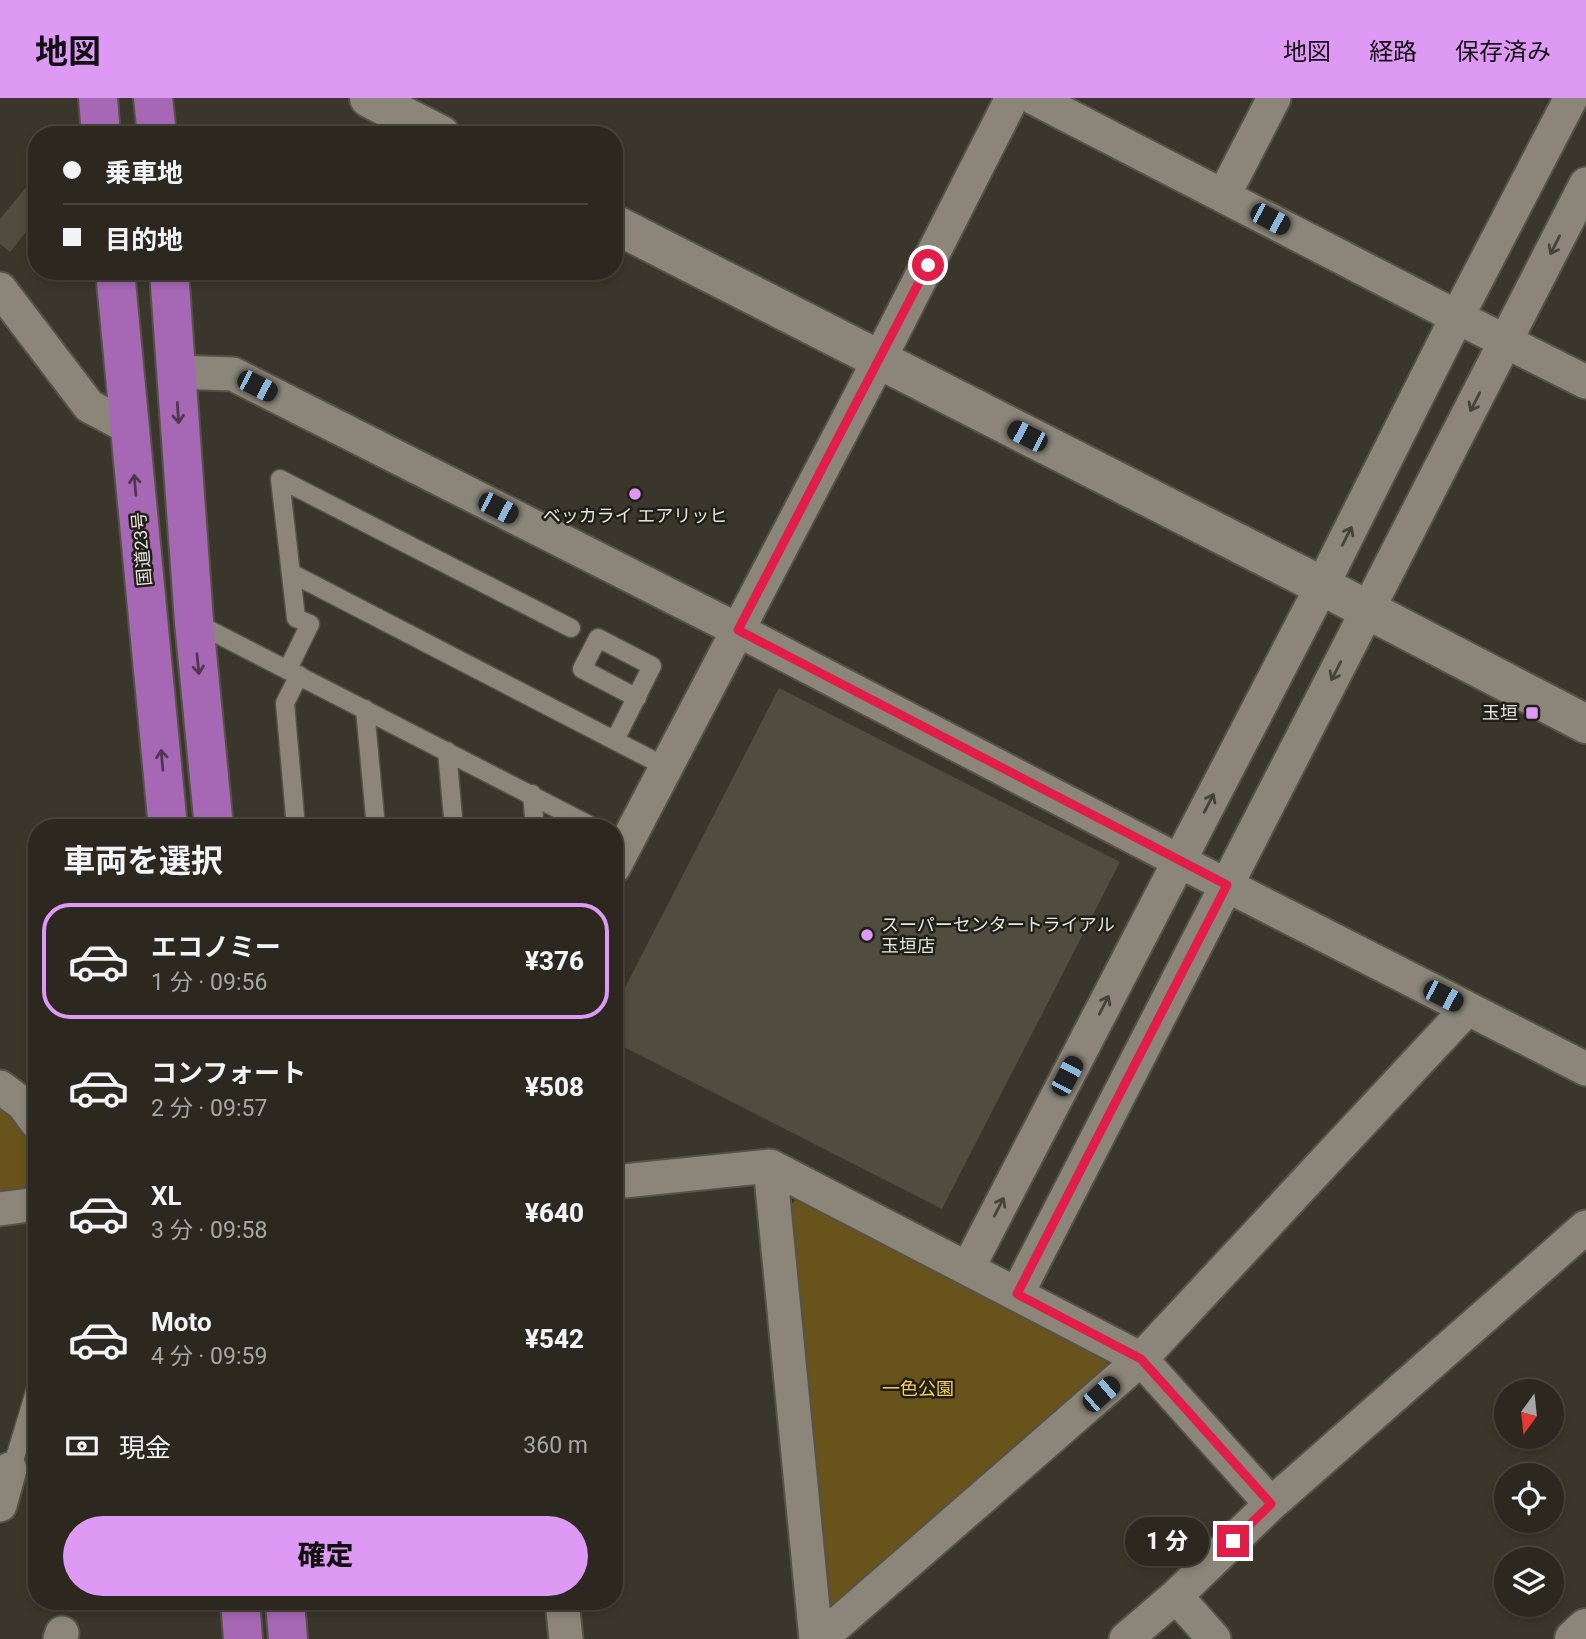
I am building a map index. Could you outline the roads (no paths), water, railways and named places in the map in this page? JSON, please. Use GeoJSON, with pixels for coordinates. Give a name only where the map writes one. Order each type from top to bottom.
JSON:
{"type":"FeatureCollection","features":[{"type":"Feature","properties":{"kind":"highway"},"geometry":{"type":"LineString","coordinates":[[98,98],[100,126]]}},
{"type":"Feature","properties":{"kind":"highway"},"geometry":{"type":"LineString","coordinates":[[153,98],[156,126]]}},
{"type":"Feature","properties":{"kind":"highway","name":"国道23号"},"geometry":{"type":"LineString","coordinates":[[116,280],[167,819]]}},
{"type":"Feature","properties":{"kind":"highway"},"geometry":{"type":"LineString","coordinates":[[170,280],[194,622],[213,819]]}},
{"type":"Feature","properties":{"kind":"highway"},"geometry":{"type":"LineString","coordinates":[[241,1610],[243,1639]]}},
{"type":"Feature","properties":{"kind":"highway"},"geometry":{"type":"LineString","coordinates":[[286,1610],[288,1639]]}},
{"type":"Feature","properties":{"kind":"street"},"geometry":{"type":"LineString","coordinates":[[369,98],[423,126]]}},
{"type":"Feature","properties":{"kind":"street"},"geometry":{"type":"LineString","coordinates":[[623,841],[666,768],[1012,98]]}},
{"type":"Feature","properties":{"kind":"street"},"geometry":{"type":"LineString","coordinates":[[1034,98],[1586,382]]}},
{"type":"Feature","properties":{"kind":"street"},"geometry":{"type":"LineString","coordinates":[[1224,195],[1274,98]]}},
{"type":"Feature","properties":{"kind":"street"},"geometry":{"type":"LineString","coordinates":[[968,1268],[1322,586],[1571,98]]}},
{"type":"Feature","properties":{"kind":"street"},"geometry":{"type":"LineString","coordinates":[[1017,1294],[1586,184]]}},
{"type":"Feature","properties":{"kind":"street"},"geometry":{"type":"LineString","coordinates":[[623,229],[1586,724]]}},
{"type":"Feature","properties":{"kind":"street"},"geometry":{"type":"LineString","coordinates":[[0,289],[89,406],[130,428]]}},
{"type":"Feature","properties":{"kind":"street"},"geometry":{"type":"LineString","coordinates":[[175,372],[233,374],[738,630],[1179,861],[1586,1069]]}},
{"type":"Feature","properties":{"kind":"street"},"geometry":{"type":"LineString","coordinates":[[818,1639],[1141,1359],[1467,1009]]}},
{"type":"Feature","properties":{"kind":"street"},"geometry":{"type":"LineString","coordinates":[[0,1087],[28,1111]]}},
{"type":"Feature","properties":{"kind":"street"},"geometry":{"type":"LineString","coordinates":[[769,1166],[818,1639]]}},
{"type":"Feature","properties":{"kind":"street"},"geometry":{"type":"LineString","coordinates":[[623,1181],[769,1166],[1141,1359],[1271,1504]]}},
{"type":"Feature","properties":{"kind":"street"},"geometry":{"type":"LineString","coordinates":[[0,1209],[28,1205]]}},
{"type":"Feature","properties":{"kind":"street"},"geometry":{"type":"LineString","coordinates":[[1126,1639],[1176,1597],[1271,1504],[1586,1227]]}},
{"type":"Feature","properties":{"kind":"street"},"geometry":{"type":"LineString","coordinates":[[0,1505],[5,1470]]}},
{"type":"Feature","properties":{"kind":"street"},"geometry":{"type":"LineString","coordinates":[[1176,1597],[1213,1639]]}},
{"type":"Feature","properties":{"kind":"street"},"geometry":{"type":"LineString","coordinates":[[563,1610],[566,1639]]}},
{"type":"Feature","properties":{"kind":"street"},"geometry":{"type":"LineString","coordinates":[[1574,1639],[1586,1628]]}},
{"type":"Feature","properties":{"kind":"lane"},"geometry":{"type":"LineString","coordinates":[[295,819],[285,703],[310,624],[296,618],[280,479],[571,628]]}},
{"type":"Feature","properties":{"kind":"lane"},"geometry":{"type":"LineString","coordinates":[[291,573],[666,768]]}},
{"type":"Feature","properties":{"kind":"lane"},"geometry":{"type":"LineString","coordinates":[[194,622],[578,819]]}},
{"type":"Feature","properties":{"kind":"lane"},"geometry":{"type":"LineString","coordinates":[[615,740],[637,698]]}},
{"type":"Feature","properties":{"kind":"lane"},"geometry":{"type":"LineString","coordinates":[[365,709],[375,819]]}},
{"type":"Feature","properties":{"kind":"lane"},"geometry":{"type":"LineString","coordinates":[[447,751],[453,819]]}},
{"type":"Feature","properties":{"kind":"lane"},"geometry":{"type":"LineString","coordinates":[[532,794],[534,819]]}},
{"type":"Feature","properties":{"kind":"lane"},"geometry":{"type":"LineString","coordinates":[[5,1470],[28,1409]]}},
{"type":"Feature","properties":{"kind":"place","name":"ベッカライ エアリッヒ"},"geometry":{"type":"Point","coordinates":[635,494]}},
{"type":"Feature","properties":{"kind":"place","name":"玉垣"},"geometry":{"type":"Point","coordinates":[1532,713]}},
{"type":"Feature","properties":{"kind":"place","name":"スーパーセンタートライアル 玉垣店"},"geometry":{"type":"Point","coordinates":[867,935]}},
{"type":"Feature","properties":{"kind":"park label","name":"一色公園"},"geometry":{"type":"Point","coordinates":[918,1389]}}]}
